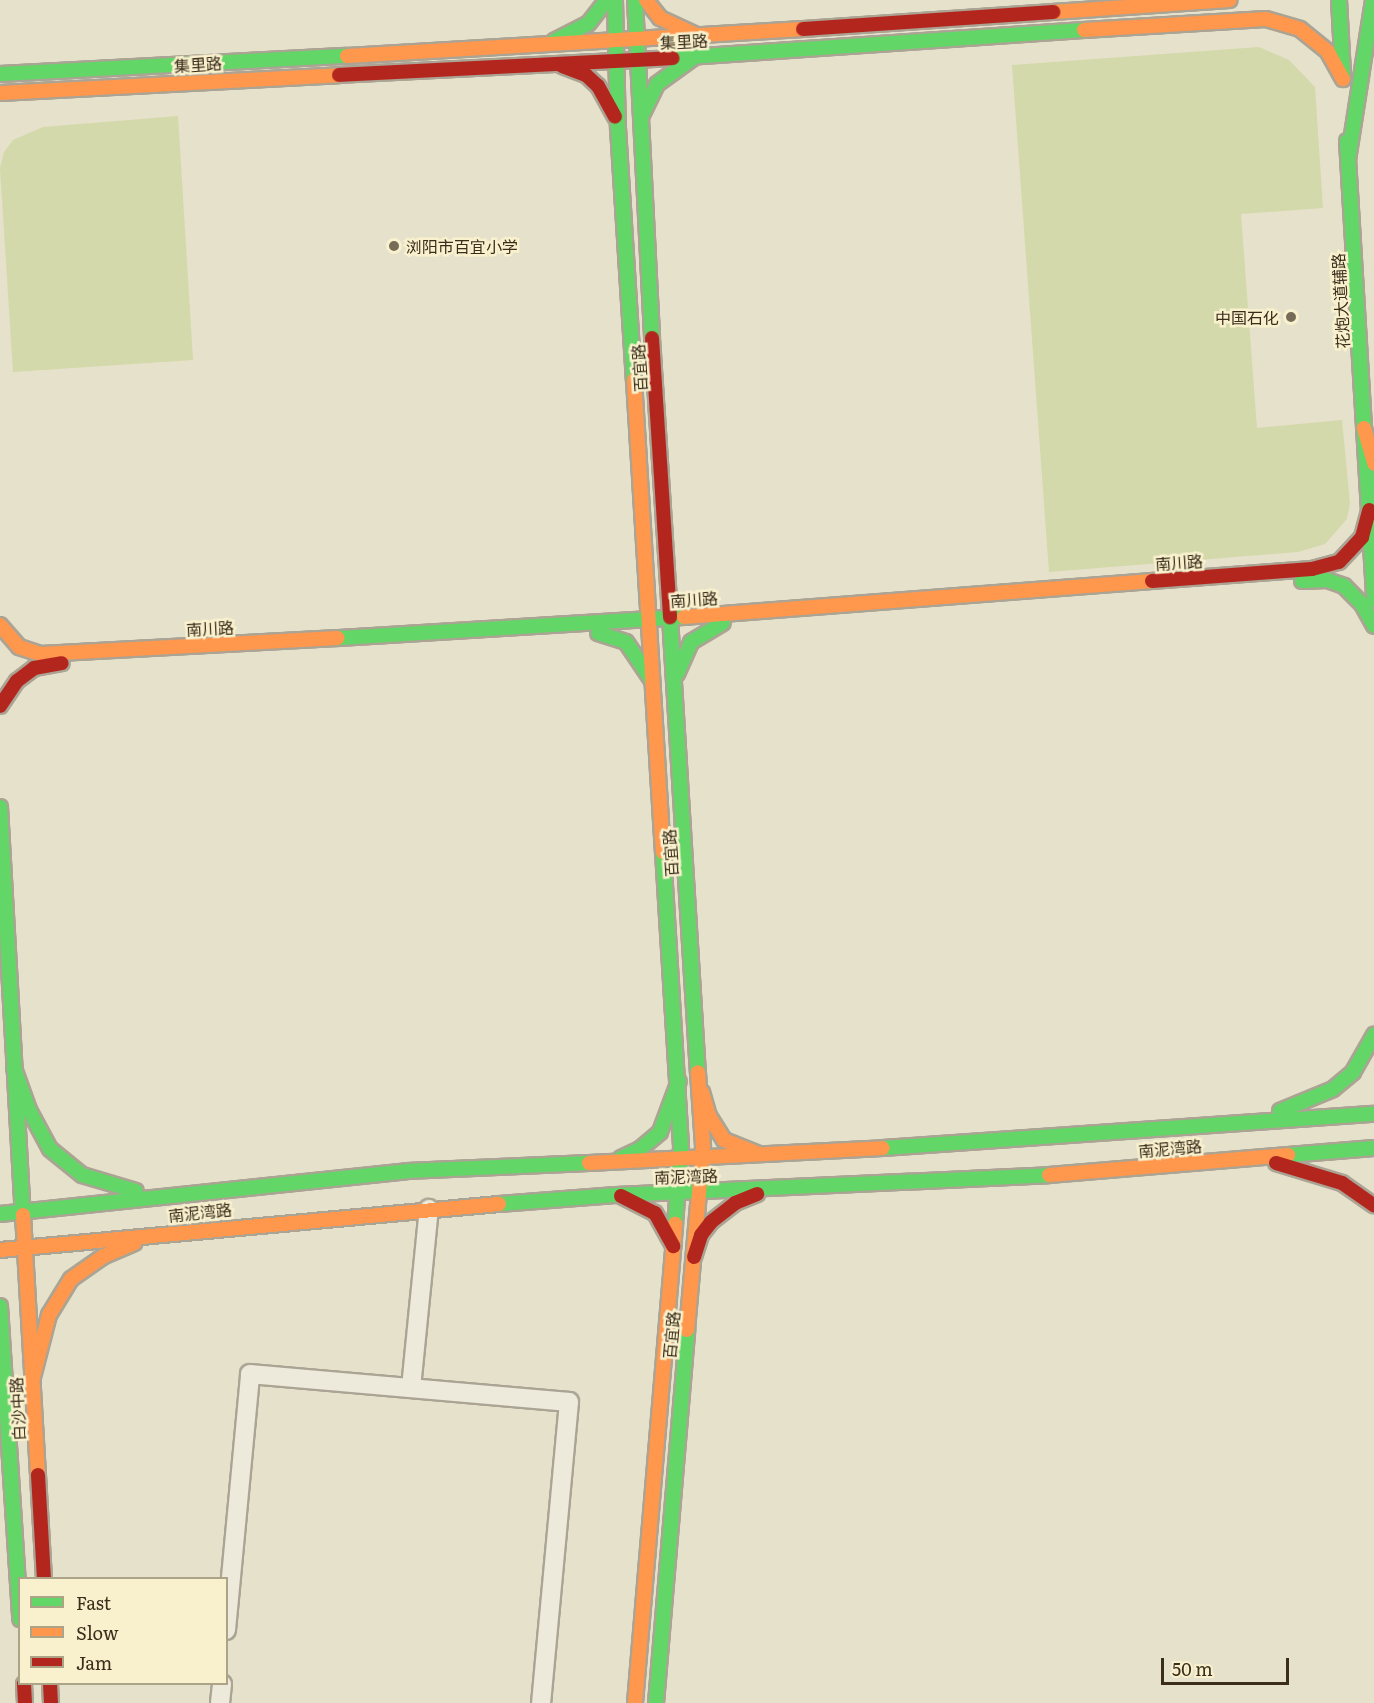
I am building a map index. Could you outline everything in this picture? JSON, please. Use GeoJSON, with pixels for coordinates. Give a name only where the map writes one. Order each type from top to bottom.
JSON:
{"type":"FeatureCollection","features":[{"type":"Feature","properties":{"kind":"main road"},"geometry":{"type":"LineString","coordinates":[[542,46],[588,24],[607,0]]}},
{"type":"Feature","properties":{"kind":"main road","name":"百宜路"},"geometry":{"type":"LineString","coordinates":[[615,0],[618,128],[679,1081],[680,1159],[635,1703]]}},
{"type":"Feature","properties":{"kind":"main road","name":"百宜路"},"geometry":{"type":"LineString","coordinates":[[635,0],[639,127],[702,1092],[700,1192],[656,1703]]}},
{"type":"Feature","properties":{"kind":"main road"},"geometry":{"type":"LineString","coordinates":[[646,0],[660,18],[675,27],[707,36]]}},
{"type":"Feature","properties":{"kind":"main road","name":"集里路"},"geometry":{"type":"LineString","coordinates":[[0,72],[616,42],[707,36],[998,8],[1230,0]]}},
{"type":"Feature","properties":{"kind":"main road","name":"花炮大道辅路"},"geometry":{"type":"LineString","coordinates":[[1339,0],[1374,600]]}},
{"type":"Feature","properties":{"kind":"main road"},"geometry":{"type":"LineString","coordinates":[[1348,160],[1373,0]]}},
{"type":"Feature","properties":{"kind":"main road","name":"集里路"},"geometry":{"type":"LineString","coordinates":[[0,93],[616,62],[1266,19],[1300,29],[1315,39],[1336,63],[1343,79]]}},
{"type":"Feature","properties":{"kind":"main road"},"geometry":{"type":"LineString","coordinates":[[639,127],[648,95],[657,84],[694,57]]}},
{"type":"Feature","properties":{"kind":"main road"},"geometry":{"type":"LineString","coordinates":[[556,65],[586,75],[598,86],[618,128]]}},
{"type":"Feature","properties":{"kind":"main road"},"geometry":{"type":"LineString","coordinates":[[0,101],[26,92]]}},
{"type":"Feature","properties":{"kind":"main road"},"geometry":{"type":"LineString","coordinates":[[1364,428],[1374,464]]}},
{"type":"Feature","properties":{"kind":"main road","name":"南川路"},"geometry":{"type":"LineString","coordinates":[[720,619],[1312,569],[1339,562],[1350,554],[1362,537],[1369,510]]}},
{"type":"Feature","properties":{"kind":"main road"},"geometry":{"type":"LineString","coordinates":[[669,573],[684,600],[720,619],[691,642],[676,680]]}},
{"type":"Feature","properties":{"kind":"main road"},"geometry":{"type":"LineString","coordinates":[[599,628],[634,604],[647,574]]}},
{"type":"Feature","properties":{"kind":"main road","name":"南川路"},"geometry":{"type":"LineString","coordinates":[[0,706],[17,681],[44,664],[1327,580],[1354,593],[1374,626]]}},
{"type":"Feature","properties":{"kind":"main road","name":"南川路"},"geometry":{"type":"LineString","coordinates":[[0,625],[19,647],[41,654],[599,628]]}},
{"type":"Feature","properties":{"kind":"main road"},"geometry":{"type":"LineString","coordinates":[[599,628],[636,652],[654,687]]}},
{"type":"Feature","properties":{"kind":"main road","name":"白沙中路"},"geometry":{"type":"LineString","coordinates":[[0,807],[44,1577]]}},
{"type":"Feature","properties":{"kind":"main road"},"geometry":{"type":"LineString","coordinates":[[1240,1122],[1287,1109],[1333,1089],[1353,1072],[1374,1035]]}},
{"type":"Feature","properties":{"kind":"main road"},"geometry":{"type":"LineString","coordinates":[[15,1068],[41,1134],[67,1165],[99,1183],[161,1195]]}},
{"type":"Feature","properties":{"kind":"main road"},"geometry":{"type":"LineString","coordinates":[[610,1161],[640,1149],[660,1132],[671,1111],[679,1081]]}},
{"type":"Feature","properties":{"kind":"main road"},"geometry":{"type":"LineString","coordinates":[[702,1092],[709,1116],[724,1140],[771,1156]]}},
{"type":"Feature","properties":{"kind":"main road","name":"南泥湾路"},"geometry":{"type":"LineString","coordinates":[[0,1214],[161,1195],[407,1171],[771,1156],[1374,1114]]}},
{"type":"Feature","properties":{"kind":"main road","name":"南泥湾路"},"geometry":{"type":"LineString","coordinates":[[0,1250],[158,1233],[616,1195],[999,1179],[1374,1148]]}},
{"type":"Feature","properties":{"kind":"main road"},"geometry":{"type":"LineString","coordinates":[[1247,1159],[1320,1175],[1342,1183],[1374,1205]]}},
{"type":"Feature","properties":{"kind":"main road"},"geometry":{"type":"LineString","coordinates":[[694,1257],[701,1235],[721,1212],[750,1196],[773,1190]]}},
{"type":"Feature","properties":{"kind":"main road"},"geometry":{"type":"LineString","coordinates":[[616,1195],[655,1213],[673,1246]]}},
{"type":"Feature","properties":{"kind":"main road"},"geometry":{"type":"LineString","coordinates":[[32,1381],[49,1315],[71,1280],[104,1256],[158,1233]]}},
{"type":"Feature","properties":{"kind":"main road","name":"白沙中路"},"geometry":{"type":"LineString","coordinates":[[0,1306],[5,1387],[9,1585],[18,1613]]}},
{"type":"Feature","properties":{"kind":"main road"},"geometry":{"type":"LineString","coordinates":[[0,1372],[5,1387]]}},
{"type":"Feature","properties":{"kind":"main road"},"geometry":{"type":"LineString","coordinates":[[24,1685],[25,1703]]}},
{"type":"Feature","properties":{"kind":"main road"},"geometry":{"type":"LineString","coordinates":[[50,1685],[51,1703]]}},
{"type":"Feature","properties":{"kind":"street"},"geometry":{"type":"LineString","coordinates":[[411,1388],[429,1209]]}},
{"type":"Feature","properties":{"kind":"street"},"geometry":{"type":"LineString","coordinates":[[228,1609],[250,1374],[568,1402],[541,1703]]}},
{"type":"Feature","properties":{"kind":"street"},"geometry":{"type":"LineString","coordinates":[[220,1703],[222,1685]]}},
{"type":"Feature","properties":{"kind":"green space"},"geometry":{"type":"Polygon","coordinates":[[[1259,47],[1289,60],[1315,87],[1323,208],[1241,214],[1257,428],[1342,420],[1350,503],[1347,519],[1325,544],[1298,552],[1049,572],[1012,65],[1259,47]]]}},
{"type":"Feature","properties":{"kind":"green space"},"geometry":{"type":"Polygon","coordinates":[[[178,116],[193,360],[13,372],[0,168],[4,152],[13,140],[43,127],[178,116]]]}},
{"type":"Feature","properties":{"kind":"traffic: fast"},"geometry":{"type":"LineString","coordinates":[[554,41],[588,24],[607,0]]}},
{"type":"Feature","properties":{"kind":"traffic: fast"},"geometry":{"type":"LineString","coordinates":[[615,0],[618,128],[634,380]]}},
{"type":"Feature","properties":{"kind":"traffic: fast"},"geometry":{"type":"LineString","coordinates":[[635,0],[652,338]]}},
{"type":"Feature","properties":{"kind":"traffic: fast"},"geometry":{"type":"LineString","coordinates":[[1339,0],[1343,75]]}},
{"type":"Feature","properties":{"kind":"traffic: fast"},"geometry":{"type":"LineString","coordinates":[[1348,160],[1373,0]]}},
{"type":"Feature","properties":{"kind":"traffic: fast"},"geometry":{"type":"LineString","coordinates":[[673,58],[1084,30]]}},
{"type":"Feature","properties":{"kind":"traffic: fast"},"geometry":{"type":"LineString","coordinates":[[0,74],[347,56]]}},
{"type":"Feature","properties":{"kind":"traffic: fast"},"geometry":{"type":"LineString","coordinates":[[642,115],[657,84],[693,58]]}},
{"type":"Feature","properties":{"kind":"traffic: fast"},"geometry":{"type":"LineString","coordinates":[[1347,141],[1374,600]]}},
{"type":"Feature","properties":{"kind":"traffic: fast"},"geometry":{"type":"LineString","coordinates":[[1302,581],[1327,580],[1344,586],[1362,604],[1374,626]]}},
{"type":"Feature","properties":{"kind":"traffic: fast"},"geometry":{"type":"LineString","coordinates":[[670,617],[698,1072]]}},
{"type":"Feature","properties":{"kind":"traffic: fast"},"geometry":{"type":"LineString","coordinates":[[338,638],[684,617]]}},
{"type":"Feature","properties":{"kind":"traffic: fast"},"geometry":{"type":"LineString","coordinates":[[677,674],[691,642],[723,623]]}},
{"type":"Feature","properties":{"kind":"traffic: fast"},"geometry":{"type":"LineString","coordinates":[[598,633],[626,642],[651,679]]}},
{"type":"Feature","properties":{"kind":"traffic: fast"},"geometry":{"type":"LineString","coordinates":[[0,807],[23,1215]]}},
{"type":"Feature","properties":{"kind":"traffic: fast"},"geometry":{"type":"LineString","coordinates":[[663,852],[681,1148],[675,1224]]}},
{"type":"Feature","properties":{"kind":"traffic: fast"},"geometry":{"type":"LineString","coordinates":[[1280,1111],[1333,1089],[1353,1072],[1374,1035]]}},
{"type":"Feature","properties":{"kind":"traffic: fast"},"geometry":{"type":"LineString","coordinates":[[14,1068],[29,1110],[50,1149],[82,1175],[136,1191]]}},
{"type":"Feature","properties":{"kind":"traffic: fast"},"geometry":{"type":"LineString","coordinates":[[621,1158],[640,1149],[660,1132],[679,1081]]}},
{"type":"Feature","properties":{"kind":"traffic: fast"},"geometry":{"type":"LineString","coordinates":[[883,1148],[1374,1114]]}},
{"type":"Feature","properties":{"kind":"traffic: fast"},"geometry":{"type":"LineString","coordinates":[[1288,1155],[1374,1148]]}},
{"type":"Feature","properties":{"kind":"traffic: fast"},"geometry":{"type":"LineString","coordinates":[[0,1214],[407,1171],[589,1163]]}},
{"type":"Feature","properties":{"kind":"traffic: fast"},"geometry":{"type":"LineString","coordinates":[[499,1204],[616,1195],[1049,1175]]}},
{"type":"Feature","properties":{"kind":"traffic: fast"},"geometry":{"type":"LineString","coordinates":[[0,1306],[18,1588]]}},
{"type":"Feature","properties":{"kind":"traffic: fast"},"geometry":{"type":"LineString","coordinates":[[656,1703],[687,1330]]}},
{"type":"Feature","properties":{"kind":"traffic: fast"},"geometry":{"type":"LineString","coordinates":[[0,1372],[5,1387]]}},
{"type":"Feature","properties":{"kind":"traffic: slow"},"geometry":{"type":"LineString","coordinates":[[646,0],[660,18],[695,34]]}},
{"type":"Feature","properties":{"kind":"traffic: slow"},"geometry":{"type":"LineString","coordinates":[[1053,12],[1230,0]]}},
{"type":"Feature","properties":{"kind":"traffic: slow"},"geometry":{"type":"LineString","coordinates":[[1084,30],[1266,19],[1300,29],[1328,52],[1343,79]]}},
{"type":"Feature","properties":{"kind":"traffic: slow"},"geometry":{"type":"LineString","coordinates":[[347,56],[803,29]]}},
{"type":"Feature","properties":{"kind":"traffic: slow"},"geometry":{"type":"LineString","coordinates":[[0,93],[339,75]]}},
{"type":"Feature","properties":{"kind":"traffic: slow"},"geometry":{"type":"LineString","coordinates":[[634,380],[663,852]]}},
{"type":"Feature","properties":{"kind":"traffic: slow"},"geometry":{"type":"LineString","coordinates":[[1364,428],[1374,464]]}},
{"type":"Feature","properties":{"kind":"traffic: slow"},"geometry":{"type":"LineString","coordinates":[[684,617],[1152,581]]}},
{"type":"Feature","properties":{"kind":"traffic: slow"},"geometry":{"type":"LineString","coordinates":[[0,625],[19,647],[41,654],[338,638]]}},
{"type":"Feature","properties":{"kind":"traffic: slow"},"geometry":{"type":"LineString","coordinates":[[687,1330],[703,1146],[698,1072]]}},
{"type":"Feature","properties":{"kind":"traffic: slow"},"geometry":{"type":"LineString","coordinates":[[702,1092],[709,1116],[724,1140],[757,1153]]}},
{"type":"Feature","properties":{"kind":"traffic: slow"},"geometry":{"type":"LineString","coordinates":[[589,1163],[883,1148]]}},
{"type":"Feature","properties":{"kind":"traffic: slow"},"geometry":{"type":"LineString","coordinates":[[1049,1175],[1288,1155]]}},
{"type":"Feature","properties":{"kind":"traffic: slow"},"geometry":{"type":"LineString","coordinates":[[0,1250],[499,1204]]}},
{"type":"Feature","properties":{"kind":"traffic: slow"},"geometry":{"type":"LineString","coordinates":[[23,1215],[38,1475]]}},
{"type":"Feature","properties":{"kind":"traffic: slow"},"geometry":{"type":"LineString","coordinates":[[635,1703],[675,1224]]}},
{"type":"Feature","properties":{"kind":"traffic: slow"},"geometry":{"type":"LineString","coordinates":[[32,1381],[49,1315],[71,1279],[104,1256],[134,1243]]}},
{"type":"Feature","properties":{"kind":"traffic: jam"},"geometry":{"type":"LineString","coordinates":[[803,29],[1053,12]]}},
{"type":"Feature","properties":{"kind":"traffic: jam"},"geometry":{"type":"LineString","coordinates":[[339,75],[673,58]]}},
{"type":"Feature","properties":{"kind":"traffic: jam"},"geometry":{"type":"LineString","coordinates":[[562,66],[586,75],[598,86],[615,117]]}},
{"type":"Feature","properties":{"kind":"traffic: jam"},"geometry":{"type":"LineString","coordinates":[[652,338],[670,617]]}},
{"type":"Feature","properties":{"kind":"traffic: jam"},"geometry":{"type":"LineString","coordinates":[[1152,581],[1312,569],[1339,562],[1362,537],[1369,510]]}},
{"type":"Feature","properties":{"kind":"traffic: jam"},"geometry":{"type":"LineString","coordinates":[[0,706],[17,681],[34,668],[62,663]]}},
{"type":"Feature","properties":{"kind":"traffic: jam"},"geometry":{"type":"LineString","coordinates":[[1276,1163],[1342,1183],[1374,1205]]}},
{"type":"Feature","properties":{"kind":"traffic: jam"},"geometry":{"type":"LineString","coordinates":[[694,1257],[701,1235],[711,1222],[735,1203],[757,1194]]}},
{"type":"Feature","properties":{"kind":"traffic: jam"},"geometry":{"type":"LineString","coordinates":[[621,1196],[655,1213],[673,1246]]}},
{"type":"Feature","properties":{"kind":"traffic: jam"},"geometry":{"type":"LineString","coordinates":[[38,1475],[44,1577]]}},
{"type":"Feature","properties":{"kind":"traffic: jam"},"geometry":{"type":"LineString","coordinates":[[24,1685],[25,1703]]}},
{"type":"Feature","properties":{"kind":"traffic: jam"},"geometry":{"type":"LineString","coordinates":[[50,1685],[51,1703]]}},
{"type":"Feature","properties":{"kind":"place","name":"浏阳市百宜小学"},"geometry":{"type":"Point","coordinates":[394,246]}},
{"type":"Feature","properties":{"kind":"place","name":"中国石化"},"geometry":{"type":"Point","coordinates":[1291,317]}}]}
